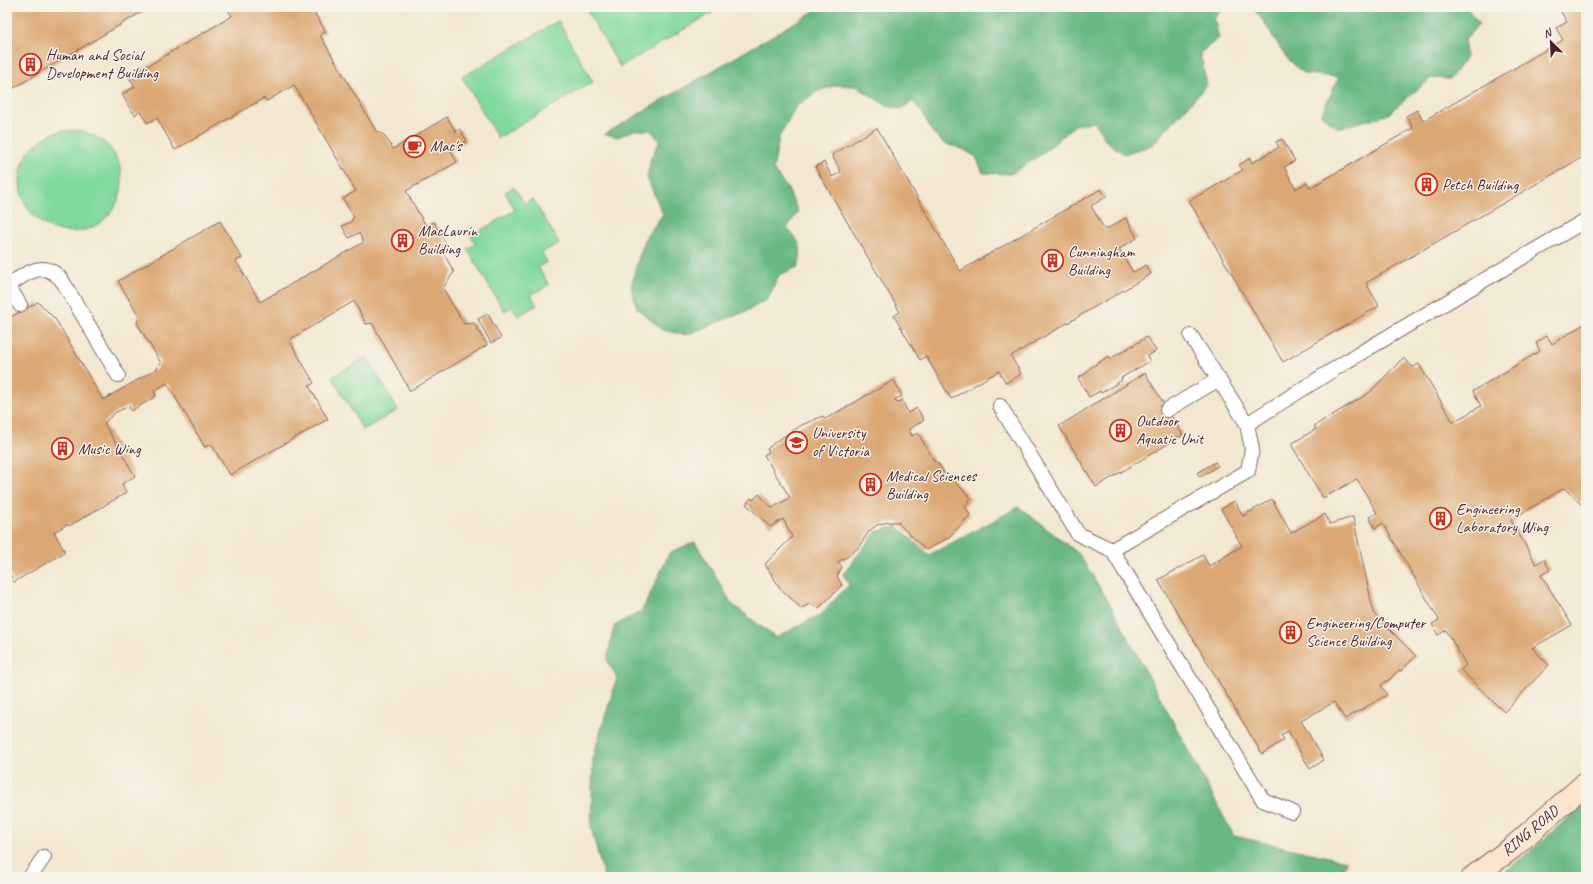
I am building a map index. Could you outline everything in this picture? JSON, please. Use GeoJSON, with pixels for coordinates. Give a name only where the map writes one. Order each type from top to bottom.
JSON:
{"type":"FeatureCollection","features":[{"type":"Feature","properties":{"kind":"street","name":"RING ROAD"},"geometry":{"type":"LineString","coordinates":[[1473,877],[1512,848],[1586,783]]}},
{"type":"Feature","properties":{"kind":"lane"},"geometry":{"type":"LineString","coordinates":[[1247,424],[1347,361],[1586,220]]}},
{"type":"Feature","properties":{"kind":"lane"},"geometry":{"type":"LineString","coordinates":[[20,305],[8,286],[34,270],[41,269],[54,272],[63,282],[118,376]]}},
{"type":"Feature","properties":{"kind":"lane"},"geometry":{"type":"LineString","coordinates":[[1112,550],[1248,471],[1252,449],[1247,424],[1191,336]]}},
{"type":"Feature","properties":{"kind":"lane"},"geometry":{"type":"LineString","coordinates":[[1167,410],[1219,379]]}},
{"type":"Feature","properties":{"kind":"lane"},"geometry":{"type":"LineString","coordinates":[[1000,406],[1078,534],[1112,550],[1263,800],[1292,812]]}},
{"type":"Feature","properties":{"kind":"lane"},"geometry":{"type":"LineString","coordinates":[[30,877],[44,857]]}},
{"type":"Feature","properties":{"kind":"green space"},"geometry":{"type":"Polygon","coordinates":[[[585,7],[722,7],[620,67],[585,7]]]}},
{"type":"Feature","properties":{"kind":"green space"},"geometry":{"type":"Polygon","coordinates":[[[821,7],[1224,7],[1214,18],[1219,38],[1200,53],[1207,85],[1152,145],[1124,154],[1106,141],[1095,122],[1075,125],[1042,154],[1011,174],[983,173],[976,157],[963,149],[943,143],[933,133],[923,114],[913,101],[901,109],[887,106],[856,86],[837,85],[818,91],[796,106],[779,137],[773,170],[788,189],[798,212],[787,228],[800,246],[798,267],[779,275],[768,299],[749,310],[686,335],[662,330],[637,308],[631,288],[636,266],[646,237],[663,214],[647,178],[651,157],[660,141],[650,130],[634,130],[618,137],[605,134],[821,7]]]}},
{"type":"Feature","properties":{"kind":"green space"},"geometry":{"type":"Polygon","coordinates":[[[1252,7],[1466,7],[1479,24],[1465,39],[1466,57],[1450,79],[1431,78],[1387,115],[1338,128],[1321,115],[1339,77],[1304,74],[1286,57],[1264,22],[1252,7]]]}},
{"type":"Feature","properties":{"kind":"green space"},"geometry":{"type":"Polygon","coordinates":[[[558,21],[593,82],[498,138],[462,77],[558,21]]]}},
{"type":"Feature","properties":{"kind":"green space"},"geometry":{"type":"Polygon","coordinates":[[[71,130],[90,134],[107,145],[118,162],[122,181],[118,200],[107,217],[90,228],[71,232],[52,228],[35,217],[24,200],[20,181],[24,162],[35,145],[52,134],[71,130]]]}},
{"type":"Feature","properties":{"kind":"green space"},"geometry":{"type":"Polygon","coordinates":[[[514,187],[525,204],[533,199],[559,243],[542,253],[547,262],[538,267],[549,285],[531,295],[537,305],[518,316],[512,307],[504,311],[467,249],[476,244],[471,236],[515,210],[505,192],[514,187]]]}},
{"type":"Feature","properties":{"kind":"green space"},"geometry":{"type":"Polygon","coordinates":[[[367,357],[398,410],[363,430],[332,377],[367,357]]]}},
{"type":"Feature","properties":{"kind":"green space"},"geometry":{"type":"Polygon","coordinates":[[[1019,507],[1079,554],[1110,604],[1234,836],[1346,861],[1342,877],[604,877],[591,827],[593,756],[617,678],[607,660],[614,626],[642,611],[670,552],[695,542],[732,604],[776,638],[821,614],[849,585],[843,574],[876,532],[897,526],[929,555],[1019,507]]]}},
{"type":"Feature","properties":{"kind":"green space"},"geometry":{"type":"Polygon","coordinates":[[[1586,802],[1586,877],[1498,877],[1526,855],[1586,802]]]}},
{"type":"Feature","properties":{"kind":"building","name":"Human and Social Development Building"},"geometry":{"type":"Polygon","coordinates":[[[7,7],[146,7],[145,10],[7,92],[7,7]]]}},
{"type":"Feature","properties":{"kind":"building","name":"MacLaurin Building"},"geometry":{"type":"Polygon","coordinates":[[[226,7],[317,7],[312,9],[326,32],[320,35],[376,131],[384,135],[393,149],[447,117],[456,132],[460,129],[467,141],[451,151],[457,162],[406,191],[426,226],[434,222],[449,249],[443,252],[454,272],[443,288],[464,324],[474,323],[487,345],[410,391],[372,323],[366,324],[354,301],[289,340],[314,383],[309,386],[328,419],[230,475],[211,444],[205,447],[167,383],[154,391],[156,396],[131,411],[129,406],[116,412],[104,423],[135,476],[122,484],[126,493],[69,526],[68,524],[54,532],[65,552],[14,582],[10,574],[7,575],[7,319],[38,302],[56,320],[103,400],[158,368],[157,366],[161,363],[137,323],[139,316],[118,281],[220,221],[242,258],[236,261],[260,302],[364,242],[359,233],[349,238],[342,226],[351,222],[354,217],[343,199],[356,191],[294,85],[267,101],[264,98],[175,150],[157,118],[147,123],[140,111],[135,115],[129,107],[122,94],[135,87],[129,77],[232,16],[226,7]]]}},
{"type":"Feature","properties":{"kind":"building","name":"Petch Building"},"geometry":{"type":"Polygon","coordinates":[[[1558,7],[1586,7],[1586,155],[1366,283],[1379,306],[1283,362],[1189,201],[1243,170],[1239,165],[1250,158],[1252,163],[1279,147],[1276,142],[1282,139],[1295,161],[1284,167],[1296,189],[1307,182],[1310,188],[1413,128],[1406,116],[1417,110],[1423,121],[1563,40],[1556,28],[1567,22],[1558,7]]]}},
{"type":"Feature","properties":{"kind":"building","name":"Cunningham Building"},"geometry":{"type":"Polygon","coordinates":[[[877,128],[960,271],[1101,189],[1106,197],[1091,206],[1105,230],[1126,218],[1137,238],[1119,249],[1133,272],[1146,265],[1151,274],[1011,356],[1021,374],[1006,383],[999,371],[951,399],[926,356],[920,360],[894,316],[900,312],[815,167],[824,162],[832,177],[841,172],[832,155],[877,128]]]}},
{"type":"Feature","properties":{"kind":"building"},"geometry":{"type":"Polygon","coordinates":[[[488,314],[501,338],[491,343],[478,319],[488,314]]]}},
{"type":"Feature","properties":{"kind":"building","name":"Engineering Laboratory Wing"},"geometry":{"type":"Polygon","coordinates":[[[1586,323],[1586,509],[1564,488],[1511,520],[1536,564],[1544,559],[1550,570],[1541,575],[1572,625],[1532,648],[1549,665],[1504,712],[1461,670],[1466,665],[1446,630],[1438,635],[1432,624],[1439,620],[1383,523],[1375,528],[1369,517],[1377,513],[1357,479],[1323,498],[1291,444],[1316,429],[1314,426],[1369,393],[1403,358],[1413,367],[1419,364],[1453,422],[1481,406],[1473,391],[1540,351],[1536,343],[1547,336],[1552,344],[1586,323]]]}},
{"type":"Feature","properties":{"kind":"building"},"geometry":{"type":"Polygon","coordinates":[[[1147,337],[1156,351],[1147,356],[1150,361],[1121,378],[1122,380],[1101,393],[1100,391],[1089,397],[1078,378],[1088,372],[1087,370],[1109,356],[1110,359],[1147,337]]]}},
{"type":"Feature","properties":{"kind":"building","name":"Outdoor Aquatic Unit"},"geometry":{"type":"Polygon","coordinates":[[[1145,373],[1183,435],[1096,487],[1059,426],[1145,373]]]}},
{"type":"Feature","properties":{"kind":"building","name":"Medical Sciences Building"},"geometry":{"type":"Polygon","coordinates":[[[894,380],[902,396],[895,399],[897,403],[902,400],[908,413],[917,408],[924,420],[908,430],[912,436],[918,433],[934,461],[938,463],[945,475],[947,474],[971,498],[965,506],[970,515],[948,538],[926,550],[899,524],[899,522],[888,522],[877,525],[869,531],[858,548],[838,562],[842,567],[837,576],[842,585],[819,608],[810,604],[801,608],[780,588],[765,564],[792,537],[783,519],[770,527],[746,504],[751,498],[753,500],[759,494],[772,508],[790,498],[764,455],[769,452],[767,449],[775,442],[802,425],[823,416],[825,419],[894,380]]]}},
{"type":"Feature","properties":{"kind":"building"},"geometry":{"type":"Polygon","coordinates":[[[1215,462],[1218,466],[1200,477],[1197,473],[1215,462]]]}},
{"type":"Feature","properties":{"kind":"building","name":"Engineering/Computer Science Building"},"geometry":{"type":"Polygon","coordinates":[[[1272,499],[1291,533],[1325,514],[1330,524],[1353,517],[1374,614],[1416,656],[1401,671],[1399,670],[1381,685],[1387,695],[1345,719],[1334,702],[1301,721],[1324,760],[1310,769],[1288,731],[1281,735],[1284,740],[1262,754],[1158,580],[1203,555],[1209,566],[1242,546],[1221,509],[1235,501],[1243,516],[1272,499]]]}},
{"type":"Feature","properties":{"kind":"place","name":"Human and Social Development Building"},"geometry":{"type":"Point","coordinates":[31,64]}},
{"type":"Feature","properties":{"kind":"place","name":"Mac's"},"geometry":{"type":"Point","coordinates":[414,146]}},
{"type":"Feature","properties":{"kind":"place","name":"Petch Building"},"geometry":{"type":"Point","coordinates":[1426,185]}},
{"type":"Feature","properties":{"kind":"place","name":"MacLaurin Building"},"geometry":{"type":"Point","coordinates":[403,240]}},
{"type":"Feature","properties":{"kind":"place","name":"Cunningham Building"},"geometry":{"type":"Point","coordinates":[1052,261]}},
{"type":"Feature","properties":{"kind":"place","name":"Outdoor Aquatic Unit"},"geometry":{"type":"Point","coordinates":[1121,430]}},
{"type":"Feature","properties":{"kind":"place","name":"University of Victoria"},"geometry":{"type":"Point","coordinates":[796,442]}},
{"type":"Feature","properties":{"kind":"place","name":"Music Wing"},"geometry":{"type":"Point","coordinates":[63,449]}},
{"type":"Feature","properties":{"kind":"place","name":"Medical Sciences Building"},"geometry":{"type":"Point","coordinates":[870,485]}},
{"type":"Feature","properties":{"kind":"place","name":"Engineering Laboratory Wing"},"geometry":{"type":"Point","coordinates":[1441,518]}},
{"type":"Feature","properties":{"kind":"place","name":"Engineering/Computer Science Building"},"geometry":{"type":"Point","coordinates":[1290,632]}}]}
